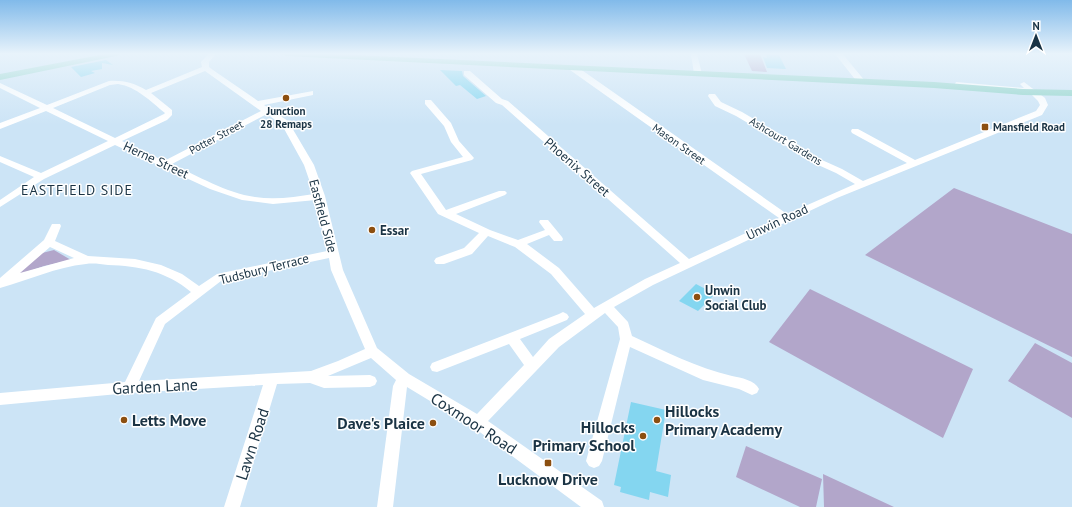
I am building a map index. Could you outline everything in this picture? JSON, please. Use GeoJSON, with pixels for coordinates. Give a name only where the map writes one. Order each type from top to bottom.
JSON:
{"type":"FeatureCollection","features":[{"type":"Feature","properties":{"kind":"main road"},"geometry":{"type":"LineString","coordinates":[[783,78],[934,85],[1020,87],[1072,84]]}},
{"type":"Feature","properties":{"kind":"main road"},"geometry":{"type":"LineString","coordinates":[[934,85],[959,84],[1020,87],[1035,92],[1072,93]]}},
{"type":"Feature","properties":{"kind":"street"},"geometry":{"type":"LineString","coordinates":[[145,93],[182,78]]}},
{"type":"Feature","properties":{"kind":"street","name":"Eastfield Side"},"geometry":{"type":"LineString","coordinates":[[218,78],[285,123],[309,165],[320,196],[337,270],[372,351]]}},
{"type":"Feature","properties":{"kind":"street","name":"Phoenix Street"},"geometry":{"type":"LineString","coordinates":[[472,78],[499,101],[504,103],[687,263]]}},
{"type":"Feature","properties":{"kind":"street","name":"Mason Street"},"geometry":{"type":"LineString","coordinates":[[586,78],[786,218]]}},
{"type":"Feature","properties":{"kind":"street"},"geometry":{"type":"LineString","coordinates":[[858,78],[860,81]]}},
{"type":"Feature","properties":{"kind":"street"},"geometry":{"type":"LineString","coordinates":[[0,126],[109,82],[116,81],[125,82],[145,93],[169,112],[168,115],[117,141],[41,177],[0,204]]}},
{"type":"Feature","properties":{"kind":"street","name":"Herne Street"},"geometry":{"type":"LineString","coordinates":[[0,85],[226,193],[247,199],[291,201],[320,196]]}},
{"type":"Feature","properties":{"kind":"street"},"geometry":{"type":"LineString","coordinates":[[1020,87],[1041,111],[1044,106],[1042,100],[1035,92]]}},
{"type":"Feature","properties":{"kind":"street"},"geometry":{"type":"LineString","coordinates":[[256,104],[310,93]]}},
{"type":"Feature","properties":{"kind":"street","name":"Ashcourt Gardens"},"geometry":{"type":"LineString","coordinates":[[712,96],[718,104],[739,114],[780,138],[810,158],[839,171],[862,184]]}},
{"type":"Feature","properties":{"kind":"street"},"geometry":{"type":"LineString","coordinates":[[428,102],[448,125],[456,142],[469,158],[415,173],[442,212],[486,232],[519,244],[555,271],[593,314]]}},
{"type":"Feature","properties":{"kind":"street","name":"Potter Street"},"geometry":{"type":"LineString","coordinates":[[165,164],[267,111]]}},
{"type":"Feature","properties":{"kind":"street","name":"Unwin Road"},"geometry":{"type":"LineString","coordinates":[[478,422],[554,343],[593,314],[649,282],[687,263],[862,184],[1041,111]]}},
{"type":"Feature","properties":{"kind":"street"},"geometry":{"type":"LineString","coordinates":[[854,131],[913,163]]}},
{"type":"Feature","properties":{"kind":"street"},"geometry":{"type":"LineString","coordinates":[[0,159],[41,177]]}},
{"type":"Feature","properties":{"kind":"street"},"geometry":{"type":"LineString","coordinates":[[447,214],[502,194]]}},
{"type":"Feature","properties":{"kind":"street"},"geometry":{"type":"LineString","coordinates":[[519,244],[530,238],[555,235],[544,222]]}},
{"type":"Feature","properties":{"kind":"street"},"geometry":{"type":"LineString","coordinates":[[0,284],[49,242],[56,226]]}},
{"type":"Feature","properties":{"kind":"street"},"geometry":{"type":"LineString","coordinates":[[440,261],[468,251],[486,232]]}},
{"type":"Feature","properties":{"kind":"street"},"geometry":{"type":"LineString","coordinates":[[49,242],[87,260]]}},
{"type":"Feature","properties":{"kind":"street","name":"Tudsbury Terrace"},"geometry":{"type":"LineString","coordinates":[[129,387],[160,321],[198,291],[218,278],[333,253]]}},
{"type":"Feature","properties":{"kind":"street"},"geometry":{"type":"LineString","coordinates":[[0,284],[52,268],[87,260],[129,262],[162,268],[186,280],[198,291]]}},
{"type":"Feature","properties":{"kind":"street"},"geometry":{"type":"LineString","coordinates":[[594,462],[626,339],[624,325],[606,306]]}},
{"type":"Feature","properties":{"kind":"street"},"geometry":{"type":"LineString","coordinates":[[437,367],[563,317]]}},
{"type":"Feature","properties":{"kind":"street"},"geometry":{"type":"LineString","coordinates":[[511,337],[532,366]]}},
{"type":"Feature","properties":{"kind":"street"},"geometry":{"type":"LineString","coordinates":[[626,339],[708,376],[742,384],[752,389]]}},
{"type":"Feature","properties":{"kind":"street","name":"Garden Lane"},"geometry":{"type":"LineString","coordinates":[[0,399],[129,387],[311,377],[343,365],[372,351]]}},
{"type":"Feature","properties":{"kind":"street","name":"Coxmoor Road"},"geometry":{"type":"LineString","coordinates":[[372,351],[404,378],[478,422],[587,504]]}},
{"type":"Feature","properties":{"kind":"street","name":"Garden Lane"},"geometry":{"type":"LineString","coordinates":[[311,377],[324,382],[370,381]]}},
{"type":"Feature","properties":{"kind":"street"},"geometry":{"type":"LineString","coordinates":[[385,507],[400,386],[404,378]]}},
{"type":"Feature","properties":{"kind":"street","name":"Lawn Road"},"geometry":{"type":"LineString","coordinates":[[232,507],[272,380]]}},
{"type":"Feature","properties":{"kind":"shaded area"},"geometry":{"type":"Polygon","coordinates":[[[954,188],[1072,234],[1072,357],[865,255],[954,188]]]}},
{"type":"Feature","properties":{"kind":"shaded area"},"geometry":{"type":"Polygon","coordinates":[[[54,250],[71,260],[44,266],[13,277],[42,253],[54,250]]]}},
{"type":"Feature","properties":{"kind":"shaded area"},"geometry":{"type":"Polygon","coordinates":[[[810,289],[973,369],[943,438],[769,342],[810,289]]]}},
{"type":"Feature","properties":{"kind":"shaded area"},"geometry":{"type":"Polygon","coordinates":[[[1035,343],[1072,363],[1072,418],[1008,381],[1035,343]]]}},
{"type":"Feature","properties":{"kind":"shaded area"},"geometry":{"type":"Polygon","coordinates":[[[746,446],[822,479],[816,507],[800,507],[736,477],[746,446]]]}},
{"type":"Feature","properties":{"kind":"shaded area"},"geometry":{"type":"Polygon","coordinates":[[[823,474],[894,507],[824,507],[823,474]]]}},
{"type":"Feature","properties":{"kind":"building"},"geometry":{"type":"Polygon","coordinates":[[[448,78],[465,78],[486,96],[477,99],[460,85],[456,86],[448,78]]]}},
{"type":"Feature","properties":{"kind":"building","name":"Unwin Social Club"},"geometry":{"type":"Polygon","coordinates":[[[696,284],[715,294],[698,311],[679,301],[696,284]]]}},
{"type":"Feature","properties":{"kind":"building","name":"Hillocks Primary School"},"geometry":{"type":"Polygon","coordinates":[[[631,402],[666,410],[656,471],[671,475],[668,497],[650,492],[649,500],[620,492],[621,487],[614,485],[631,402]]]}},
{"type":"Feature","properties":{"kind":"place","name":"Junction 28 Remaps"},"geometry":{"type":"Point","coordinates":[286,98]}},
{"type":"Feature","properties":{"kind":"place","name":"Mansfield Road"},"geometry":{"type":"Point","coordinates":[985,127]}},
{"type":"Feature","properties":{"kind":"place","name":"Essar"},"geometry":{"type":"Point","coordinates":[372,230]}},
{"type":"Feature","properties":{"kind":"place","name":"Unwin Social Club"},"geometry":{"type":"Point","coordinates":[697,297]}},
{"type":"Feature","properties":{"kind":"place","name":"Letts Move"},"geometry":{"type":"Point","coordinates":[124,420]}},
{"type":"Feature","properties":{"kind":"place","name":"Hillocks Primary Academy"},"geometry":{"type":"Point","coordinates":[657,420]}},
{"type":"Feature","properties":{"kind":"place","name":"Dave's Plaice"},"geometry":{"type":"Point","coordinates":[433,423]}},
{"type":"Feature","properties":{"kind":"place","name":"Hillocks Primary School"},"geometry":{"type":"Point","coordinates":[643,436]}},
{"type":"Feature","properties":{"kind":"place","name":"Lucknow Drive"},"geometry":{"type":"Point","coordinates":[548,463]}},
{"type":"Feature","properties":{"kind":"district","name":"EASTFIELD SIDE"},"geometry":{"type":"Point","coordinates":[77,190]}}]}
